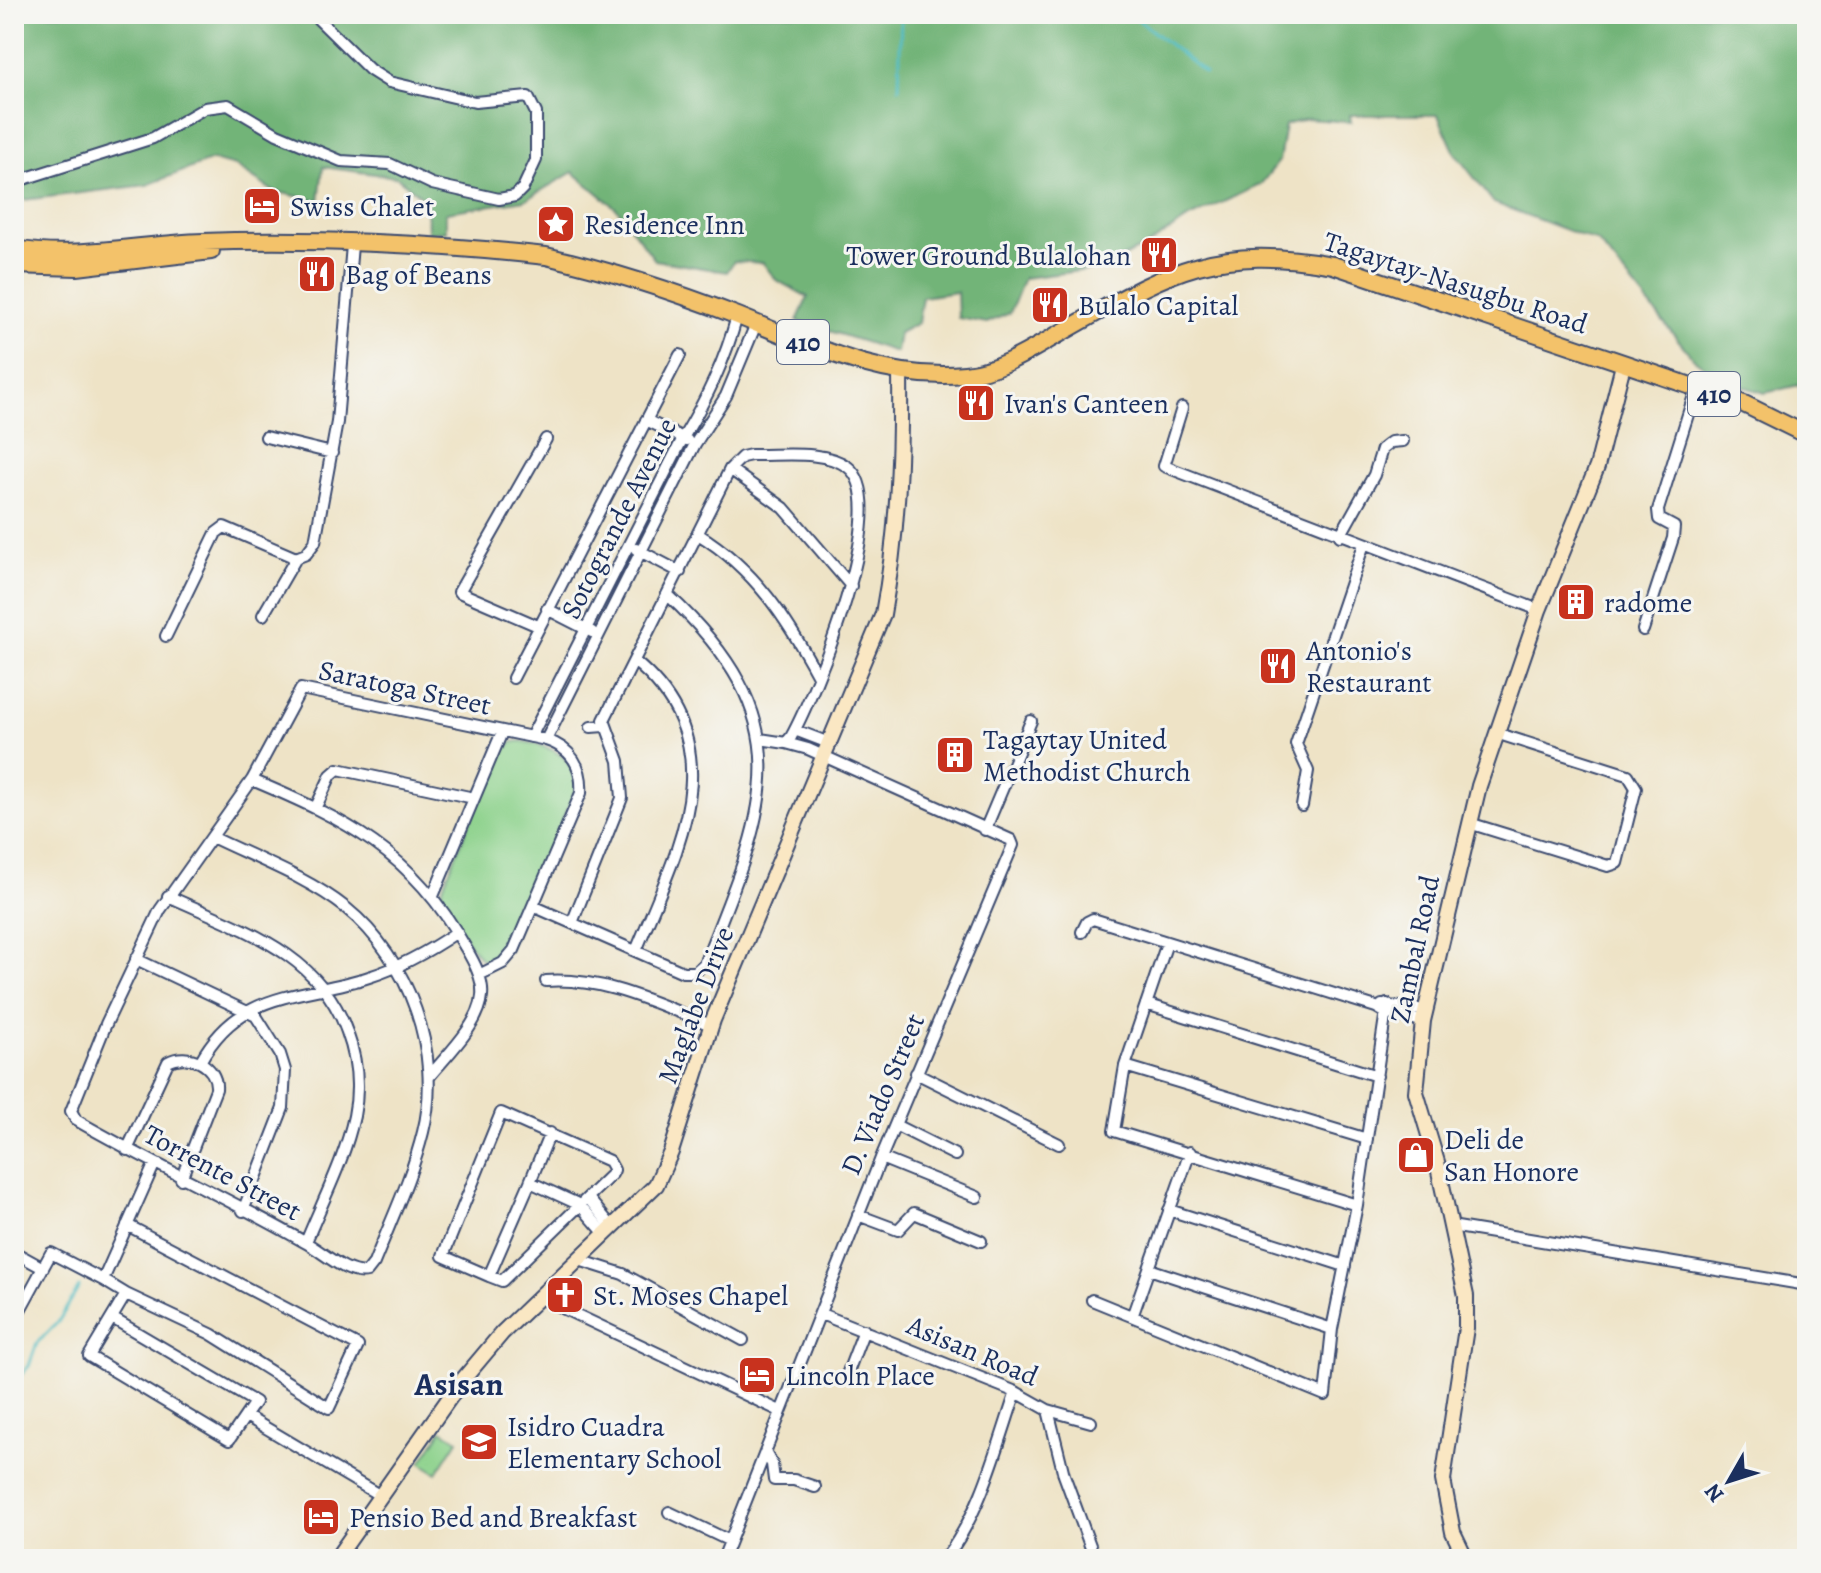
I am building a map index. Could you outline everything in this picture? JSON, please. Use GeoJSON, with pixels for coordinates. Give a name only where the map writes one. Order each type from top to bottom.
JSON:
{"type":"FeatureCollection","features":[{"type":"Feature","properties":{"kind":"main road","name":"Tagaytay-Nasugbu Road"},"geometry":{"type":"LineString","coordinates":[[14,242],[55,246],[207,231],[309,236],[352,245]]}},
{"type":"Feature","properties":{"kind":"main road","name":"Tagaytay-Nasugbu Road"},"geometry":{"type":"LineString","coordinates":[[14,249],[56,253],[217,242],[352,245],[546,256],[590,266],[737,316],[859,363],[900,372],[966,374],[1009,363],[1158,280],[1214,260],[1253,256],[1333,265],[1563,340],[1623,365],[1744,404],[1807,435]]}},
{"type":"Feature","properties":{"kind":"main road","name":"Tagaytay-Nasugbu Road"},"geometry":{"type":"LineString","coordinates":[[14,265],[77,267],[210,251],[309,250],[352,245]]}},
{"type":"Feature","properties":{"kind":"main road","name":"Zambal Road"},"geometry":{"type":"LineString","coordinates":[[1466,1559],[1453,1532],[1443,1480],[1466,1328],[1466,1296],[1437,1162],[1416,1092],[1425,1015],[1469,823],[1496,733],[1539,610],[1597,467],[1623,365]]}},
{"type":"Feature","properties":{"kind":"main road","name":"Maglabe Drive"},"geometry":{"type":"LineString","coordinates":[[336,1559],[460,1383],[539,1297],[656,1185],[671,1152],[711,1025],[883,614],[895,549],[900,486],[900,372]]}},
{"type":"Feature","properties":{"kind":"street"},"geometry":{"type":"LineString","coordinates":[[14,182],[153,138],[205,108],[228,105],[277,134],[341,161],[390,164],[432,184],[489,198],[515,196],[523,188],[536,160],[538,140],[535,105],[528,97],[475,102],[389,82],[370,70],[313,14]]}},
{"type":"Feature","properties":{"kind":"street"},"geometry":{"type":"LineString","coordinates":[[263,615],[296,558],[306,554],[315,542],[332,453],[347,333],[352,245]]}},
{"type":"Feature","properties":{"kind":"street","name":"Sotogrande Avenue"},"geometry":{"type":"LineString","coordinates":[[531,737],[683,438],[707,399],[737,316]]}},
{"type":"Feature","properties":{"kind":"street","name":"Sotogrande Avenue"},"geometry":{"type":"LineString","coordinates":[[546,740],[695,444],[720,406],[756,324]]}},
{"type":"Feature","properties":{"kind":"street"},"geometry":{"type":"LineString","coordinates":[[513,678],[680,355]]}},
{"type":"Feature","properties":{"kind":"street"},"geometry":{"type":"LineString","coordinates":[[716,379],[730,385]]}},
{"type":"Feature","properties":{"kind":"street"},"geometry":{"type":"LineString","coordinates":[[1643,630],[1673,538],[1674,527],[1659,519],[1658,510],[1696,389]]}},
{"type":"Feature","properties":{"kind":"street"},"geometry":{"type":"LineString","coordinates":[[707,399],[720,406]]}},
{"type":"Feature","properties":{"kind":"street"},"geometry":{"type":"LineString","coordinates":[[1182,408],[1164,466],[1539,610]]}},
{"type":"Feature","properties":{"kind":"street"},"geometry":{"type":"LineString","coordinates":[[646,420],[695,444]]}},
{"type":"Feature","properties":{"kind":"street"},"geometry":{"type":"LineString","coordinates":[[266,437],[332,453]]}},
{"type":"Feature","properties":{"kind":"street"},"geometry":{"type":"LineString","coordinates":[[538,626],[459,592],[546,439]]}},
{"type":"Feature","properties":{"kind":"street"},"geometry":{"type":"LineString","coordinates":[[1340,536],[1374,475],[1382,449],[1391,442],[1403,441]]}},
{"type":"Feature","properties":{"kind":"street"},"geometry":{"type":"LineString","coordinates":[[572,923],[622,798],[619,761],[604,726],[608,709],[730,469],[742,457],[751,455],[821,457],[847,466],[856,475],[864,499],[851,586],[818,676],[795,730],[786,743]]}},
{"type":"Feature","properties":{"kind":"street"},"geometry":{"type":"LineString","coordinates":[[730,469],[784,508],[851,586]]}},
{"type":"Feature","properties":{"kind":"street"},"geometry":{"type":"LineString","coordinates":[[166,636],[216,533],[224,527],[296,558]]}},
{"type":"Feature","properties":{"kind":"street"},"geometry":{"type":"LineString","coordinates":[[698,534],[735,560],[774,602],[818,676]]}},
{"type":"Feature","properties":{"kind":"street"},"geometry":{"type":"LineString","coordinates":[[1302,806],[1308,771],[1296,744],[1364,544]]}},
{"type":"Feature","properties":{"kind":"street"},"geometry":{"type":"LineString","coordinates":[[629,546],[680,572]]}},
{"type":"Feature","properties":{"kind":"street"},"geometry":{"type":"LineString","coordinates":[[533,906],[689,974],[704,964],[754,834],[760,788],[760,739],[734,671],[704,630],[668,595]]}},
{"type":"Feature","properties":{"kind":"street"},"geometry":{"type":"LineString","coordinates":[[547,609],[599,636]]}},
{"type":"Feature","properties":{"kind":"street"},"geometry":{"type":"LineString","coordinates":[[634,661],[652,677],[678,716],[691,769],[692,795],[682,837],[636,951]]}},
{"type":"Feature","properties":{"kind":"street","name":"Saratoga Street"},"geometry":{"type":"LineString","coordinates":[[71,1105],[136,959],[168,896],[252,780],[297,695],[308,688],[546,740],[564,749],[574,759],[580,770],[581,793],[533,906],[509,957],[479,975]]}},
{"type":"Feature","properties":{"kind":"street"},"geometry":{"type":"LineString","coordinates":[[985,830],[1031,721]]}},
{"type":"Feature","properties":{"kind":"street"},"geometry":{"type":"LineString","coordinates":[[591,727],[604,726]]}},
{"type":"Feature","properties":{"kind":"street"},"geometry":{"type":"LineString","coordinates":[[795,730],[826,750]]}},
{"type":"Feature","properties":{"kind":"street"},"geometry":{"type":"LineString","coordinates":[[433,896],[502,732]]}},
{"type":"Feature","properties":{"kind":"street"},"geometry":{"type":"LineString","coordinates":[[1469,823],[1608,866],[1617,863],[1636,788],[1628,775],[1496,733]]}},
{"type":"Feature","properties":{"kind":"street"},"geometry":{"type":"LineString","coordinates":[[760,739],[826,750]]}},
{"type":"Feature","properties":{"kind":"street","name":"D. Viado Street"},"geometry":{"type":"LineString","coordinates":[[723,1559],[881,1158],[1013,845],[1011,840],[826,750]]}},
{"type":"Feature","properties":{"kind":"street"},"geometry":{"type":"LineString","coordinates":[[316,807],[331,775],[338,769],[474,798]]}},
{"type":"Feature","properties":{"kind":"street"},"geometry":{"type":"LineString","coordinates":[[252,780],[316,807],[386,849],[433,896],[457,932],[479,975],[483,994],[480,1006],[429,1077]]}},
{"type":"Feature","properties":{"kind":"street"},"geometry":{"type":"LineString","coordinates":[[212,837],[305,882],[335,900],[362,923],[397,967],[418,1020],[429,1077]]}},
{"type":"Feature","properties":{"kind":"street"},"geometry":{"type":"LineString","coordinates":[[168,896],[283,950],[326,988],[336,1003],[351,1041],[356,1099],[349,1132],[306,1242]]}},
{"type":"Feature","properties":{"kind":"street"},"geometry":{"type":"LineString","coordinates":[[1082,932],[1087,922],[1093,919],[1383,1008],[1425,1015]]}},
{"type":"Feature","properties":{"kind":"street"},"geometry":{"type":"LineString","coordinates":[[200,1062],[224,1027],[247,1010],[275,998],[326,988],[397,967],[457,932]]}},
{"type":"Feature","properties":{"kind":"street"},"geometry":{"type":"LineString","coordinates":[[1167,943],[1125,1066],[1114,1131],[1357,1205]]}},
{"type":"Feature","properties":{"kind":"street"},"geometry":{"type":"LineString","coordinates":[[136,959],[247,1010],[256,1016],[280,1054],[286,1091],[276,1129],[243,1211]]}},
{"type":"Feature","properties":{"kind":"street"},"geometry":{"type":"LineString","coordinates":[[546,981],[571,979],[621,989],[711,1025]]}},
{"type":"Feature","properties":{"kind":"street"},"geometry":{"type":"LineString","coordinates":[[1146,1004],[1377,1076]]}},
{"type":"Feature","properties":{"kind":"street"},"geometry":{"type":"LineString","coordinates":[[1092,1300],[1133,1314],[1325,1395],[1332,1329],[1357,1205],[1377,1076],[1383,1008]]}},
{"type":"Feature","properties":{"kind":"street"},"geometry":{"type":"LineString","coordinates":[[127,1150],[168,1062],[177,1058],[200,1062],[213,1075],[216,1089],[181,1179]]}},
{"type":"Feature","properties":{"kind":"street"},"geometry":{"type":"LineString","coordinates":[[1125,1066],[1367,1139]]}},
{"type":"Feature","properties":{"kind":"street"},"geometry":{"type":"LineString","coordinates":[[916,1073],[1059,1144]]}},
{"type":"Feature","properties":{"kind":"street","name":"Torrente Street"},"geometry":{"type":"LineString","coordinates":[[71,1105],[76,1120],[127,1150],[362,1273],[374,1263],[416,1157],[424,1129],[429,1077]]}},
{"type":"Feature","properties":{"kind":"street"},"geometry":{"type":"LineString","coordinates":[[501,1113],[550,1133],[612,1165],[612,1174],[502,1281],[443,1256],[501,1113]]}},
{"type":"Feature","properties":{"kind":"street"},"geometry":{"type":"LineString","coordinates":[[895,1125],[955,1155]]}},
{"type":"Feature","properties":{"kind":"street"},"geometry":{"type":"LineString","coordinates":[[489,1276],[550,1133]]}},
{"type":"Feature","properties":{"kind":"street"},"geometry":{"type":"LineString","coordinates":[[1133,1314],[1190,1152]]}},
{"type":"Feature","properties":{"kind":"street"},"geometry":{"type":"LineString","coordinates":[[881,1158],[977,1197]]}},
{"type":"Feature","properties":{"kind":"street"},"geometry":{"type":"LineString","coordinates":[[103,1280],[154,1165]]}},
{"type":"Feature","properties":{"kind":"street"},"geometry":{"type":"LineString","coordinates":[[530,1182],[584,1201],[609,1231]]}},
{"type":"Feature","properties":{"kind":"street"},"geometry":{"type":"LineString","coordinates":[[1169,1210],[1345,1266]]}},
{"type":"Feature","properties":{"kind":"street"},"geometry":{"type":"LineString","coordinates":[[858,1215],[898,1230],[914,1213],[981,1241]]}},
{"type":"Feature","properties":{"kind":"street"},"geometry":{"type":"LineString","coordinates":[[14,1321],[51,1253],[126,1294],[211,1334],[329,1408],[358,1346],[127,1225]]}},
{"type":"Feature","properties":{"kind":"street"},"geometry":{"type":"LineString","coordinates":[[1451,1226],[1807,1285]]}},
{"type":"Feature","properties":{"kind":"street"},"geometry":{"type":"LineString","coordinates":[[14,1252],[43,1268]]}},
{"type":"Feature","properties":{"kind":"street"},"geometry":{"type":"LineString","coordinates":[[579,1260],[623,1274],[743,1340]]}},
{"type":"Feature","properties":{"kind":"street"},"geometry":{"type":"LineString","coordinates":[[1149,1269],[1332,1329]]}},
{"type":"Feature","properties":{"kind":"street"},"geometry":{"type":"LineString","coordinates":[[112,1318],[255,1402],[229,1440],[89,1356],[126,1294]]}},
{"type":"Feature","properties":{"kind":"street"},"geometry":{"type":"LineString","coordinates":[[539,1297],[780,1411]]}},
{"type":"Feature","properties":{"kind":"street","name":"Asisan Road"},"geometry":{"type":"LineString","coordinates":[[821,1314],[1016,1392],[1048,1410],[1064,1475],[1095,1559]]}},
{"type":"Feature","properties":{"kind":"street"},"geometry":{"type":"LineString","coordinates":[[848,1372],[864,1330]]}},
{"type":"Feature","properties":{"kind":"street"},"geometry":{"type":"LineString","coordinates":[[945,1559],[956,1544],[977,1500],[1016,1392]]}},
{"type":"Feature","properties":{"kind":"street"},"geometry":{"type":"LineString","coordinates":[[1048,1410],[1091,1422]]}},
{"type":"Feature","properties":{"kind":"street"},"geometry":{"type":"LineString","coordinates":[[246,1416],[379,1495]]}},
{"type":"Feature","properties":{"kind":"street"},"geometry":{"type":"LineString","coordinates":[[766,1454],[772,1464],[774,1480],[794,1480],[815,1487]]}},
{"type":"Feature","properties":{"kind":"street"},"geometry":{"type":"LineString","coordinates":[[669,1512],[730,1541]]}},
{"type":"Feature","properties":{"kind":"green space"},"geometry":{"type":"Polygon","coordinates":[[[14,14],[1807,14],[1807,412],[1799,385],[1765,393],[1725,381],[1693,358],[1598,242],[1494,203],[1455,153],[1438,115],[1350,115],[1351,122],[1307,119],[1285,125],[1279,161],[1260,185],[1189,218],[1145,247],[1095,269],[1024,278],[1010,313],[987,323],[958,318],[957,292],[922,297],[918,323],[899,333],[896,352],[797,321],[808,297],[776,280],[763,263],[734,261],[727,272],[655,260],[617,209],[573,172],[525,200],[446,212],[446,231],[428,233],[427,201],[397,177],[323,167],[319,201],[273,191],[235,166],[212,160],[147,185],[14,201],[14,14]]]}},
{"type":"Feature","properties":{"kind":"green space"},"geometry":{"type":"Polygon","coordinates":[[[521,741],[559,754],[571,767],[576,788],[508,949],[498,960],[486,962],[459,930],[441,891],[499,752],[513,742],[521,741]]]}},
{"type":"Feature","properties":{"kind":"green space"},"geometry":{"type":"Polygon","coordinates":[[[442,1430],[458,1440],[437,1473],[421,1463],[442,1430]]]}},
{"type":"Feature","properties":{"kind":"waterway"},"geometry":{"type":"LineString","coordinates":[[899,88],[901,14]]}},
{"type":"Feature","properties":{"kind":"waterway"},"geometry":{"type":"LineString","coordinates":[[1131,14],[1205,73]]}},
{"type":"Feature","properties":{"kind":"waterway"},"geometry":{"type":"LineString","coordinates":[[14,1383],[29,1366],[37,1343],[58,1322],[79,1287]]}},
{"type":"Feature","properties":{"kind":"place","name":"Swiss Chalet"},"geometry":{"type":"Point","coordinates":[262,206]}},
{"type":"Feature","properties":{"kind":"place","name":"Residence Inn"},"geometry":{"type":"Point","coordinates":[556,224]}},
{"type":"Feature","properties":{"kind":"place","name":"Tower Ground Bulalohan"},"geometry":{"type":"Point","coordinates":[1159,255]}},
{"type":"Feature","properties":{"kind":"place","name":"Bag of Beans"},"geometry":{"type":"Point","coordinates":[317,274]}},
{"type":"Feature","properties":{"kind":"place","name":"Bulalo Capital"},"geometry":{"type":"Point","coordinates":[1050,305]}},
{"type":"Feature","properties":{"kind":"place","name":"Ivan's Canteen"},"geometry":{"type":"Point","coordinates":[976,403]}},
{"type":"Feature","properties":{"kind":"place","name":"radome"},"geometry":{"type":"Point","coordinates":[1576,602]}},
{"type":"Feature","properties":{"kind":"place","name":"Antonio's Restaurant"},"geometry":{"type":"Point","coordinates":[1278,666]}},
{"type":"Feature","properties":{"kind":"place","name":"Tagaytay United Methodist Church"},"geometry":{"type":"Point","coordinates":[955,755]}},
{"type":"Feature","properties":{"kind":"place","name":"Deli de San Honore"},"geometry":{"type":"Point","coordinates":[1416,1155]}},
{"type":"Feature","properties":{"kind":"place","name":"St. Moses Chapel"},"geometry":{"type":"Point","coordinates":[565,1295]}},
{"type":"Feature","properties":{"kind":"place","name":"Lincoln Place"},"geometry":{"type":"Point","coordinates":[757,1375]}},
{"type":"Feature","properties":{"kind":"place","name":"Isidro Cuadra Elementary School"},"geometry":{"type":"Point","coordinates":[479,1442]}},
{"type":"Feature","properties":{"kind":"place","name":"Pensio Bed and Breakfast"},"geometry":{"type":"Point","coordinates":[321,1517]}},
{"type":"Feature","properties":{"kind":"district","name":"Asisan"},"geometry":{"type":"Point","coordinates":[459,1384]}}]}
